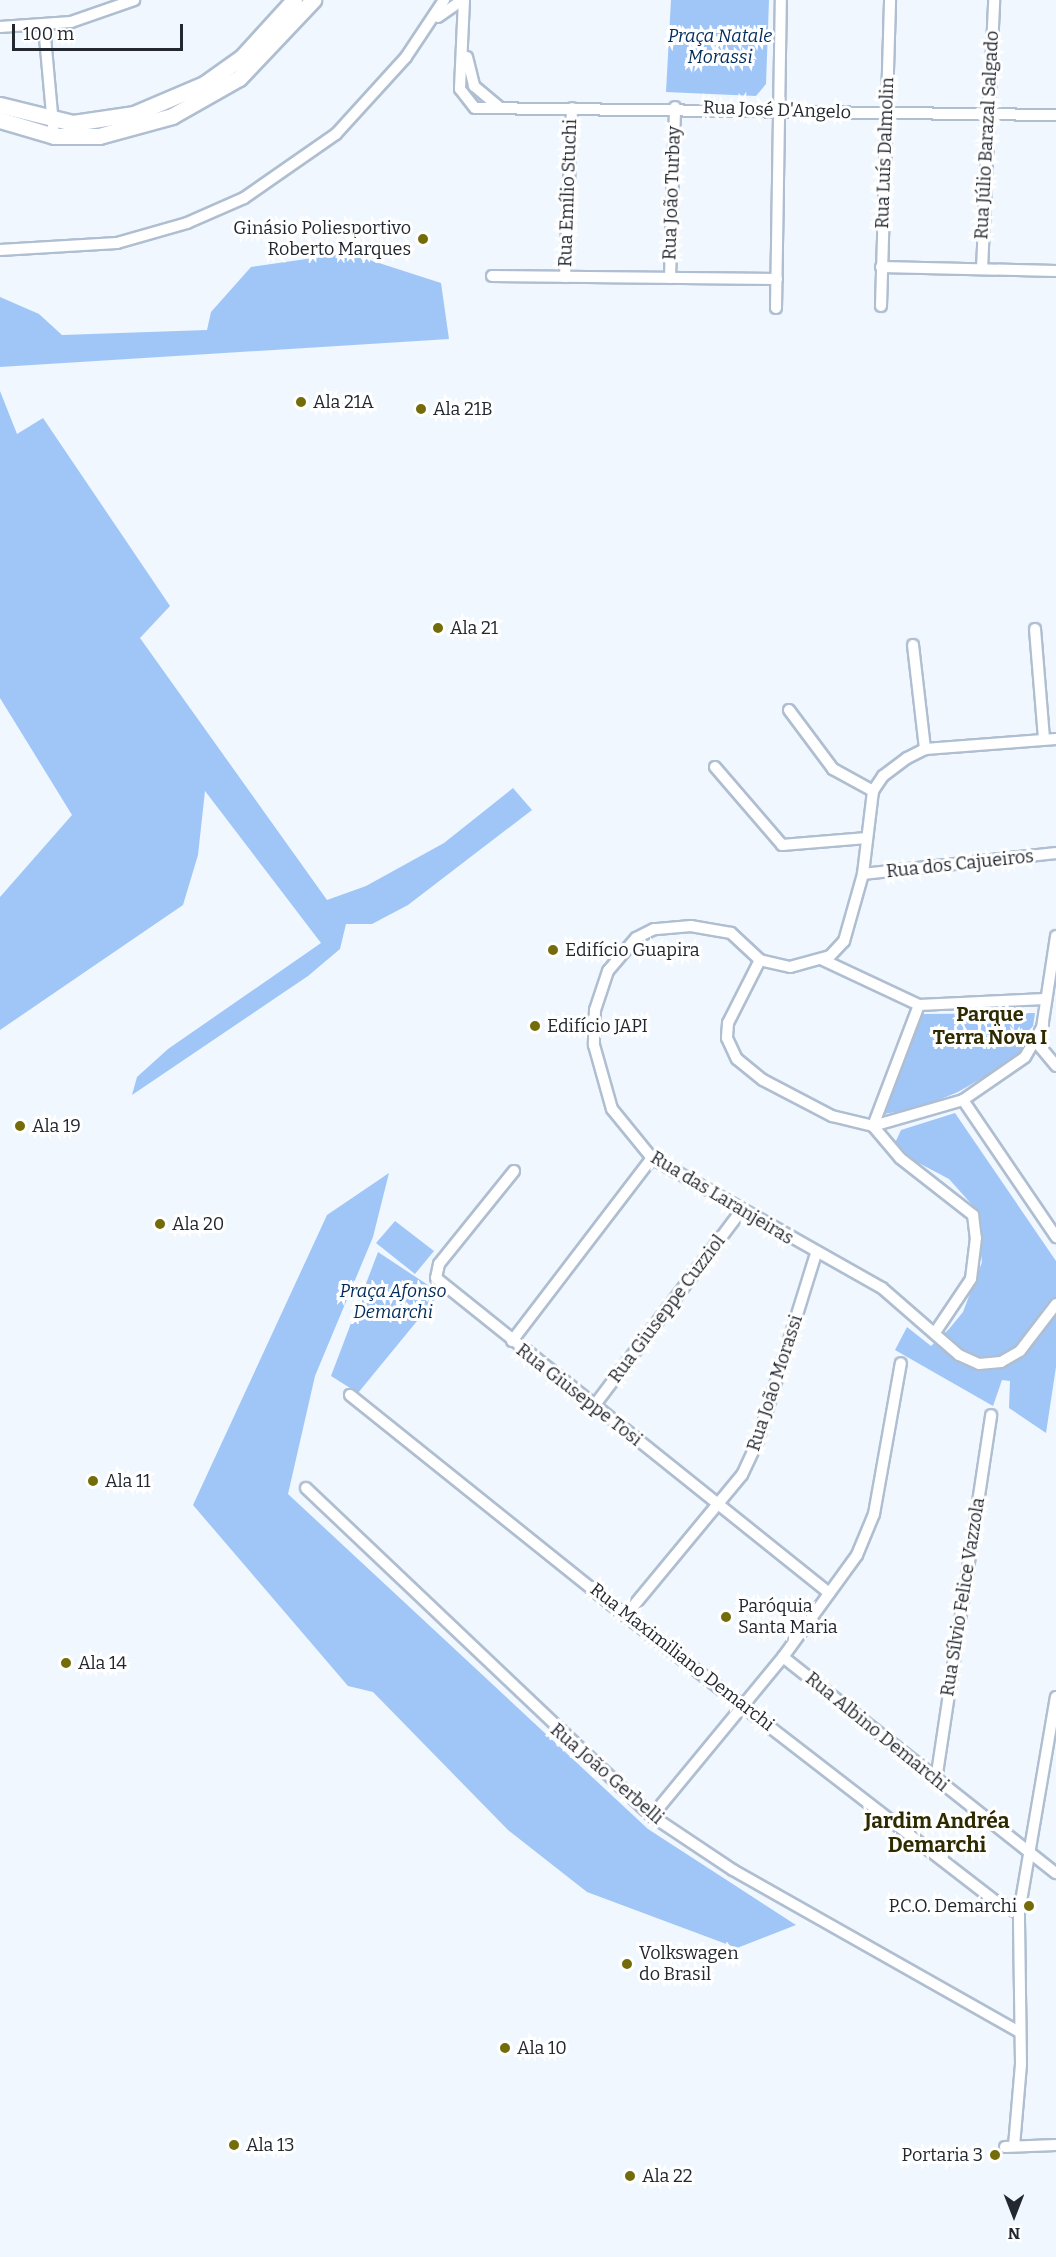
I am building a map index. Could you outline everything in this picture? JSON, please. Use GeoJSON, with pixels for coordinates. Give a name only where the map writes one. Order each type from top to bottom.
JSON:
{"type":"FeatureCollection","features":[{"type":"Feature","properties":{"kind":"street"},"geometry":{"type":"LineString","coordinates":[[0,27],[44,27],[134,0]]}},
{"type":"Feature","properties":{"kind":"street"},"geometry":{"type":"LineString","coordinates":[[0,105],[54,128],[134,114],[204,84],[242,57],[294,0]]}},
{"type":"Feature","properties":{"kind":"street"},"geometry":{"type":"LineString","coordinates":[[0,120],[116,134],[203,100],[239,78],[313,0]]}},
{"type":"Feature","properties":{"kind":"street"},"geometry":{"type":"LineString","coordinates":[[438,17],[444,0]]}},
{"type":"Feature","properties":{"kind":"street"},"geometry":{"type":"LineString","coordinates":[[0,250],[117,243],[187,223],[243,198],[336,134],[438,17],[463,0]]}},
{"type":"Feature","properties":{"kind":"street"},"geometry":{"type":"LineString","coordinates":[[463,0],[465,44],[474,86],[499,107]]}},
{"type":"Feature","properties":{"kind":"street"},"geometry":{"type":"LineString","coordinates":[[776,308],[781,0]]}},
{"type":"Feature","properties":{"kind":"street","name":"Rua Luís Dalmolin"},"geometry":{"type":"LineString","coordinates":[[881,306],[890,0]]}},
{"type":"Feature","properties":{"kind":"street","name":"Rua Júlio Barazal Salgado"},"geometry":{"type":"LineString","coordinates":[[982,269],[987,115],[994,0]]}},
{"type":"Feature","properties":{"kind":"street"},"geometry":{"type":"LineString","coordinates":[[44,27],[54,128]]}},
{"type":"Feature","properties":{"kind":"street","name":"Rua José D'Angelo"},"geometry":{"type":"LineString","coordinates":[[465,44],[462,99],[475,108],[675,107],[1056,115]]}},
{"type":"Feature","properties":{"kind":"street","name":"Rua João Turbay"},"geometry":{"type":"LineString","coordinates":[[670,278],[675,107]]}},
{"type":"Feature","properties":{"kind":"street","name":"Rua Emílio Stuchi"},"geometry":{"type":"LineString","coordinates":[[565,277],[572,108]]}},
{"type":"Feature","properties":{"kind":"street"},"geometry":{"type":"LineString","coordinates":[[882,267],[1056,271]]}},
{"type":"Feature","properties":{"kind":"street"},"geometry":{"type":"LineString","coordinates":[[492,276],[777,279]]}},
{"type":"Feature","properties":{"kind":"street"},"geometry":{"type":"LineString","coordinates":[[1035,629],[1044,739]]}},
{"type":"Feature","properties":{"kind":"street"},"geometry":{"type":"LineString","coordinates":[[913,645],[925,749]]}},
{"type":"Feature","properties":{"kind":"street"},"geometry":{"type":"LineString","coordinates":[[789,710],[833,769],[873,791]]}},
{"type":"Feature","properties":{"kind":"street"},"geometry":{"type":"LineString","coordinates":[[1045,999],[919,1005],[823,960],[844,940],[863,874],[873,791],[883,776],[925,749],[1056,739]]}},
{"type":"Feature","properties":{"kind":"street"},"geometry":{"type":"LineString","coordinates":[[715,767],[782,845],[867,837]]}},
{"type":"Feature","properties":{"kind":"street","name":"Rua dos Cajueiros"},"geometry":{"type":"LineString","coordinates":[[863,874],[1056,853]]}},
{"type":"Feature","properties":{"kind":"street","name":"Rua das Laranjeiras"},"geometry":{"type":"LineString","coordinates":[[823,960],[790,967],[760,960],[731,933],[668,924],[636,938],[608,971],[595,1010],[600,1078],[624,1127],[652,1158],[740,1212],[882,1288],[936,1331],[959,1355],[979,1365],[1000,1362],[1020,1351],[1056,1304]]}},
{"type":"Feature","properties":{"kind":"street"},"geometry":{"type":"LineString","coordinates":[[760,960],[728,1023],[727,1038],[737,1059],[763,1080],[832,1116],[873,1126],[963,1100],[1025,1057],[1037,1043],[1056,936]]}},
{"type":"Feature","properties":{"kind":"street"},"geometry":{"type":"LineString","coordinates":[[873,1126],[919,1005]]}},
{"type":"Feature","properties":{"kind":"street"},"geometry":{"type":"LineString","coordinates":[[1037,1043],[1056,1066]]}},
{"type":"Feature","properties":{"kind":"street"},"geometry":{"type":"LineString","coordinates":[[963,1100],[1056,1237]]}},
{"type":"Feature","properties":{"kind":"street"},"geometry":{"type":"LineString","coordinates":[[873,1126],[900,1158],[973,1215],[976,1238],[970,1279],[936,1331]]}},
{"type":"Feature","properties":{"kind":"street"},"geometry":{"type":"LineString","coordinates":[[512,1341],[652,1158]]}},
{"type":"Feature","properties":{"kind":"street","name":"Rua Giuseppe Tosi"},"geometry":{"type":"LineString","coordinates":[[514,1171],[435,1273],[512,1341],[829,1593]]}},
{"type":"Feature","properties":{"kind":"street","name":"Rua Giuseppe Cuzziol"},"geometry":{"type":"LineString","coordinates":[[594,1406],[740,1212]]}},
{"type":"Feature","properties":{"kind":"street","name":"Rua João Morassi"},"geometry":{"type":"LineString","coordinates":[[626,1615],[742,1475],[757,1443],[816,1253]]}},
{"type":"Feature","properties":{"kind":"street"},"geometry":{"type":"LineString","coordinates":[[652,1816],[783,1657],[857,1555],[874,1514],[901,1363]]}},
{"type":"Feature","properties":{"kind":"street","name":"Rua Maximiliano Demarchi"},"geometry":{"type":"LineString","coordinates":[[350,1395],[626,1615],[995,1901],[1019,1913]]}},
{"type":"Feature","properties":{"kind":"street","name":"Rua Sílvio Felice Vazzola"},"geometry":{"type":"LineString","coordinates":[[936,1780],[991,1415]]}},
{"type":"Feature","properties":{"kind":"street","name":"Rua João Gerbelli"},"geometry":{"type":"LineString","coordinates":[[306,1488],[652,1816],[733,1870],[1018,2032]]}},
{"type":"Feature","properties":{"kind":"street","name":"Rua Albino Demarchi"},"geometry":{"type":"LineString","coordinates":[[783,1657],[1056,1873]]}},
{"type":"Feature","properties":{"kind":"street"},"geometry":{"type":"LineString","coordinates":[[1056,1697],[1019,1913],[1018,2032],[1009,2146],[1056,2145]]}},
{"type":"Feature","properties":{"kind":"green space","name":"Praça Natale Morassi"},"geometry":{"type":"Polygon","coordinates":[[[671,0],[769,0],[766,84],[756,96],[666,92],[671,0]]]}},
{"type":"Feature","properties":{"kind":"green space"},"geometry":{"type":"Polygon","coordinates":[[[348,253],[441,283],[449,339],[0,367],[0,297],[39,314],[62,335],[207,330],[211,312],[251,267],[348,253]]]}},
{"type":"Feature","properties":{"kind":"green space"},"geometry":{"type":"Polygon","coordinates":[[[0,391],[17,434],[43,418],[170,606],[140,638],[327,900],[366,886],[444,843],[513,788],[532,810],[408,905],[372,924],[346,924],[340,949],[308,976],[132,1095],[137,1077],[168,1049],[321,943],[205,791],[198,855],[183,905],[0,1030],[0,897],[72,815],[0,698],[0,391]]]}},
{"type":"Feature","properties":{"kind":"green space"},"geometry":{"type":"Polygon","coordinates":[[[1035,1013],[1030,1046],[1015,1059],[958,1092],[919,1108],[884,1114],[922,1014],[1035,1013]]]}},
{"type":"Feature","properties":{"kind":"green space"},"geometry":{"type":"Polygon","coordinates":[[[955,1113],[1056,1261],[1056,1367],[1046,1433],[1009,1408],[1010,1381],[1002,1380],[993,1406],[895,1350],[907,1327],[931,1346],[949,1329],[963,1312],[982,1262],[974,1207],[949,1179],[915,1161],[895,1143],[901,1130],[955,1113]]]}},
{"type":"Feature","properties":{"kind":"green space"},"geometry":{"type":"Polygon","coordinates":[[[389,1173],[373,1237],[315,1376],[288,1494],[648,1829],[796,1925],[737,1948],[587,1892],[508,1830],[373,1692],[348,1686],[193,1505],[327,1215],[389,1173]]]}},
{"type":"Feature","properties":{"kind":"green space"},"geometry":{"type":"Polygon","coordinates":[[[395,1221],[434,1251],[415,1274],[376,1243],[395,1221]]]}},
{"type":"Feature","properties":{"kind":"green space","name":"Praça Afonso Demarchi"},"geometry":{"type":"Polygon","coordinates":[[[378,1252],[440,1293],[358,1393],[331,1376],[378,1252]]]}},
{"type":"Feature","properties":{"kind":"place","name":"Ginásio Poliesportivo Roberto Marques"},"geometry":{"type":"Point","coordinates":[423,239]}},
{"type":"Feature","properties":{"kind":"place","name":"Ala 21A"},"geometry":{"type":"Point","coordinates":[301,402]}},
{"type":"Feature","properties":{"kind":"place","name":"Ala 21B"},"geometry":{"type":"Point","coordinates":[421,409]}},
{"type":"Feature","properties":{"kind":"place","name":"Ala 21"},"geometry":{"type":"Point","coordinates":[438,628]}},
{"type":"Feature","properties":{"kind":"place","name":"Edifício Guapira"},"geometry":{"type":"Point","coordinates":[553,950]}},
{"type":"Feature","properties":{"kind":"place","name":"Edifício JAPI"},"geometry":{"type":"Point","coordinates":[535,1026]}},
{"type":"Feature","properties":{"kind":"place","name":"Ala 19"},"geometry":{"type":"Point","coordinates":[20,1126]}},
{"type":"Feature","properties":{"kind":"place","name":"Ala 20"},"geometry":{"type":"Point","coordinates":[160,1224]}},
{"type":"Feature","properties":{"kind":"place","name":"Ala 11"},"geometry":{"type":"Point","coordinates":[93,1481]}},
{"type":"Feature","properties":{"kind":"place","name":"Paróquia Santa Maria"},"geometry":{"type":"Point","coordinates":[726,1617]}},
{"type":"Feature","properties":{"kind":"place","name":"Ala 14"},"geometry":{"type":"Point","coordinates":[66,1663]}},
{"type":"Feature","properties":{"kind":"place","name":"P.C.O. Demarchi"},"geometry":{"type":"Point","coordinates":[1029,1906]}},
{"type":"Feature","properties":{"kind":"place","name":"Volkswagen do Brasil"},"geometry":{"type":"Point","coordinates":[627,1964]}},
{"type":"Feature","properties":{"kind":"place","name":"Ala 10"},"geometry":{"type":"Point","coordinates":[505,2048]}},
{"type":"Feature","properties":{"kind":"place","name":"Ala 13"},"geometry":{"type":"Point","coordinates":[234,2145]}},
{"type":"Feature","properties":{"kind":"place","name":"Portaria 3"},"geometry":{"type":"Point","coordinates":[995,2155]}},
{"type":"Feature","properties":{"kind":"place","name":"Ala 22"},"geometry":{"type":"Point","coordinates":[630,2176]}},
{"type":"Feature","properties":{"kind":"district","name":"Parque Terra Nova I"},"geometry":{"type":"Point","coordinates":[990,1026]}},
{"type":"Feature","properties":{"kind":"district","name":"Jardim Andréa Demarchi"},"geometry":{"type":"Point","coordinates":[937,1833]}}]}
